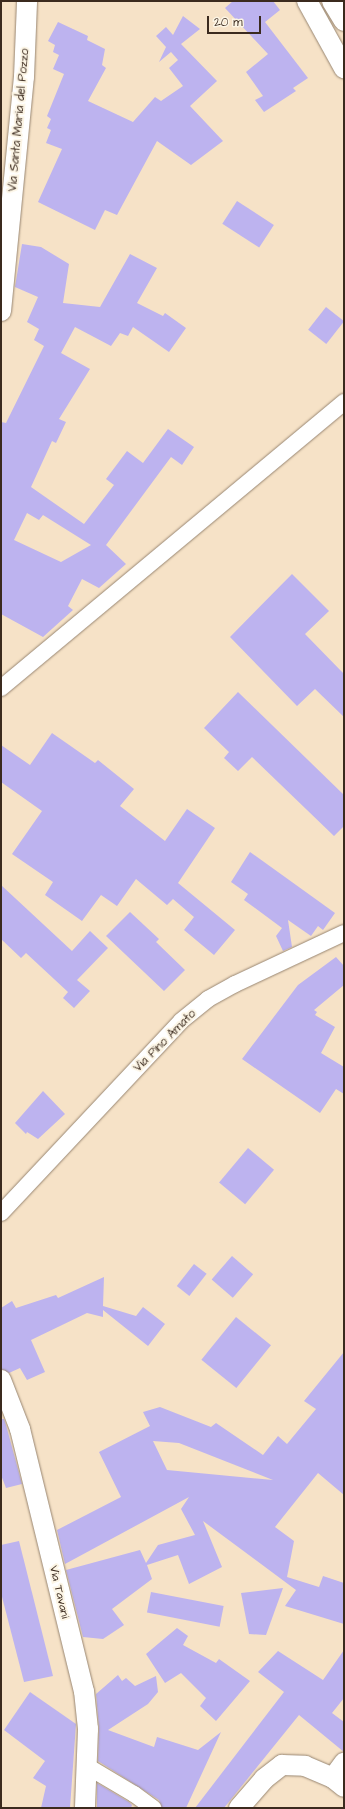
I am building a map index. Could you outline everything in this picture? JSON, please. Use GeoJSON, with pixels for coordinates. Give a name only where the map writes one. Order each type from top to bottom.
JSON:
{"type":"FeatureCollection","features":[{"type":"Feature","properties":{"kind":"street","name":"Via Santa Maria del Pozzo"},"geometry":{"type":"LineString","coordinates":[[1,311],[24,77],[27,1]]}},
{"type":"Feature","properties":{"kind":"street"},"geometry":{"type":"LineString","coordinates":[[306,1],[344,68]]}},
{"type":"Feature","properties":{"kind":"street"},"geometry":{"type":"LineString","coordinates":[[332,1],[344,21]]}},
{"type":"Feature","properties":{"kind":"street"},"geometry":{"type":"LineString","coordinates":[[1,688],[344,402]]}},
{"type":"Feature","properties":{"kind":"street","name":"Via Pino Amato"},"geometry":{"type":"LineString","coordinates":[[1,1213],[182,1021],[208,999],[235,984],[344,933]]}},
{"type":"Feature","properties":{"kind":"street"},"geometry":{"type":"LineString","coordinates":[[1,1196],[19,1194]]}},
{"type":"Feature","properties":{"kind":"street","name":"Via Tavani"},"geometry":{"type":"LineString","coordinates":[[1,1380],[20,1429],[84,1691],[88,1729],[85,1765],[85,1808]]}},
{"type":"Feature","properties":{"kind":"street"},"geometry":{"type":"LineString","coordinates":[[85,1765],[134,1794],[153,1808]]}},
{"type":"Feature","properties":{"kind":"street"},"geometry":{"type":"LineString","coordinates":[[239,1808],[264,1779],[282,1765],[305,1766],[340,1776]]}},
{"type":"Feature","properties":{"kind":"building"},"geometry":{"type":"Polygon","coordinates":[[[233,1],[273,1],[280,10],[265,22],[308,78],[293,88],[296,91],[264,112],[255,100],[263,96],[246,72],[268,54],[225,8],[233,1]]]}},
{"type":"Feature","properties":{"kind":"building"},"geometry":{"type":"Polygon","coordinates":[[[183,16],[200,29],[181,44],[217,81],[190,106],[223,141],[191,165],[157,141],[117,215],[105,210],[95,230],[38,202],[62,149],[46,143],[51,130],[47,128],[51,119],[47,116],[64,74],[53,69],[59,55],[53,52],[55,45],[48,41],[58,22],[88,36],[87,40],[105,49],[102,65],[106,68],[88,101],[133,122],[155,97],[161,101],[183,86],[169,68],[178,60],[171,52],[159,62],[166,47],[156,36],[166,27],[173,35],[183,16]]]}},
{"type":"Feature","properties":{"kind":"building"},"geometry":{"type":"Polygon","coordinates":[[[237,201],[274,225],[259,248],[222,224],[237,201]]]}},
{"type":"Feature","properties":{"kind":"building"},"geometry":{"type":"Polygon","coordinates":[[[22,244],[41,247],[69,264],[63,303],[100,307],[130,254],[157,268],[137,303],[163,316],[165,313],[186,328],[169,352],[133,327],[128,336],[120,333],[111,346],[75,327],[61,353],[90,369],[59,419],[66,422],[56,443],[52,441],[31,487],[84,524],[114,485],[106,479],[127,451],[143,463],[168,429],[194,447],[182,465],[171,457],[106,545],[126,564],[99,588],[82,579],[68,606],[73,610],[43,637],[1,614],[1,422],[6,423],[44,346],[34,340],[39,329],[27,322],[38,297],[15,287],[22,244]],[[27,513],[14,540],[61,562],[91,545],[43,515],[39,520],[27,513]]]}},
{"type":"Feature","properties":{"kind":"building"},"geometry":{"type":"Polygon","coordinates":[[[326,307],[344,321],[326,344],[308,330],[326,307]]]}},
{"type":"Feature","properties":{"kind":"building"},"geometry":{"type":"Polygon","coordinates":[[[292,574],[329,611],[305,634],[344,674],[344,717],[315,689],[297,706],[230,637],[292,574]]]}},
{"type":"Feature","properties":{"kind":"building"},"geometry":{"type":"Polygon","coordinates":[[[238,692],[344,795],[344,826],[334,836],[252,757],[238,771],[224,758],[229,752],[204,728],[238,692]]]}},
{"type":"Feature","properties":{"kind":"building"},"geometry":{"type":"Polygon","coordinates":[[[52,733],[95,763],[98,760],[134,789],[120,806],[165,841],[187,809],[215,828],[178,883],[235,930],[214,955],[184,930],[194,917],[173,899],[167,905],[136,879],[117,906],[101,895],[82,921],[45,895],[53,882],[12,854],[42,811],[1,782],[1,745],[30,765],[52,733]]]}},
{"type":"Feature","properties":{"kind":"building"},"geometry":{"type":"Polygon","coordinates":[[[250,852],[335,913],[323,930],[318,926],[311,936],[288,920],[292,947],[283,951],[276,936],[282,928],[244,900],[248,894],[231,882],[250,852]]]}},
{"type":"Feature","properties":{"kind":"building"},"geometry":{"type":"Polygon","coordinates":[[[1,885],[72,951],[90,931],[108,948],[77,980],[90,991],[74,1008],[63,998],[68,992],[26,953],[21,958],[1,939],[1,885]]]}},
{"type":"Feature","properties":{"kind":"building"},"geometry":{"type":"Polygon","coordinates":[[[130,912],[159,939],[156,942],[185,970],[164,991],[106,936],[130,912]]]}},
{"type":"Feature","properties":{"kind":"building"},"geometry":{"type":"Polygon","coordinates":[[[336,957],[344,966],[344,985],[314,1010],[317,1012],[315,1015],[335,1027],[321,1053],[344,1067],[344,1094],[336,1089],[320,1113],[242,1059],[298,985],[336,957]]]}},
{"type":"Feature","properties":{"kind":"building"},"geometry":{"type":"Polygon","coordinates":[[[43,1091],[65,1114],[38,1139],[27,1132],[26,1134],[15,1123],[43,1091]]]}},
{"type":"Feature","properties":{"kind":"building"},"geometry":{"type":"Polygon","coordinates":[[[248,1148],[274,1170],[245,1204],[219,1182],[248,1148]]]}},
{"type":"Feature","properties":{"kind":"building"},"geometry":{"type":"Polygon","coordinates":[[[232,1256],[253,1274],[233,1298],[212,1279],[232,1256]]]}},
{"type":"Feature","properties":{"kind":"building"},"geometry":{"type":"Polygon","coordinates":[[[194,1264],[207,1274],[189,1296],[177,1286],[194,1264]]]}},
{"type":"Feature","properties":{"kind":"building"},"geometry":{"type":"Polygon","coordinates":[[[104,1277],[103,1306],[136,1316],[143,1307],[165,1324],[148,1346],[103,1310],[103,1317],[87,1313],[31,1340],[45,1372],[27,1380],[20,1368],[9,1373],[1,1369],[1,1308],[12,1301],[16,1308],[56,1295],[58,1298],[104,1277]]]}},
{"type":"Feature","properties":{"kind":"building"},"geometry":{"type":"Polygon","coordinates":[[[236,1317],[271,1345],[236,1388],[201,1360],[236,1317]]]}},
{"type":"Feature","properties":{"kind":"building"},"geometry":{"type":"Polygon","coordinates":[[[344,1352],[344,1495],[318,1473],[275,1527],[294,1541],[287,1577],[319,1587],[323,1576],[344,1583],[344,1624],[285,1606],[296,1590],[203,1521],[222,1567],[189,1584],[178,1555],[147,1565],[152,1579],[112,1609],[124,1625],[103,1639],[83,1637],[66,1570],[140,1550],[146,1563],[158,1545],[195,1535],[181,1509],[189,1497],[65,1564],[57,1530],[121,1497],[99,1452],[150,1426],[143,1412],[160,1407],[211,1427],[216,1423],[263,1455],[278,1436],[287,1444],[316,1409],[304,1401],[344,1352]],[[153,1441],[167,1470],[273,1480],[179,1443],[153,1441]]]}},
{"type":"Feature","properties":{"kind":"building"},"geometry":{"type":"Polygon","coordinates":[[[1,1419],[4,1419],[6,1425],[22,1484],[6,1488],[1,1475],[1,1419]]]}},
{"type":"Feature","properties":{"kind":"building"},"geometry":{"type":"Polygon","coordinates":[[[19,1541],[53,1676],[24,1682],[1,1593],[1,1545],[19,1541]]]}},
{"type":"Feature","properties":{"kind":"building"},"geometry":{"type":"Polygon","coordinates":[[[283,1588],[266,1635],[249,1634],[241,1593],[283,1588]]]}},
{"type":"Feature","properties":{"kind":"building"},"geometry":{"type":"Polygon","coordinates":[[[151,1592],[224,1606],[220,1627],[147,1613],[151,1592]]]}},
{"type":"Feature","properties":{"kind":"building"},"geometry":{"type":"Polygon","coordinates":[[[177,1628],[188,1636],[183,1645],[216,1663],[219,1659],[250,1681],[216,1721],[200,1706],[206,1698],[181,1673],[165,1683],[146,1654],[177,1628]]]}},
{"type":"Feature","properties":{"kind":"building"},"geometry":{"type":"Polygon","coordinates":[[[344,1650],[344,1698],[332,1713],[344,1722],[344,1752],[299,1715],[224,1808],[195,1808],[284,1692],[258,1672],[278,1651],[323,1680],[344,1650]]]}},
{"type":"Feature","properties":{"kind":"building"},"geometry":{"type":"Polygon","coordinates":[[[118,1675],[122,1681],[126,1678],[135,1686],[156,1676],[158,1692],[148,1704],[108,1730],[154,1747],[157,1737],[198,1750],[221,1732],[186,1808],[162,1808],[159,1800],[98,1761],[99,1728],[96,1694],[118,1675]]]}},
{"type":"Feature","properties":{"kind":"building"},"geometry":{"type":"Polygon","coordinates":[[[30,1692],[76,1724],[70,1808],[41,1808],[46,1786],[33,1778],[45,1761],[4,1730],[30,1692]]]}},
{"type":"Feature","properties":{"kind":"building"},"geometry":{"type":"Polygon","coordinates":[[[97,1783],[129,1802],[132,1805],[131,1808],[97,1808],[97,1783]]]}}]}
